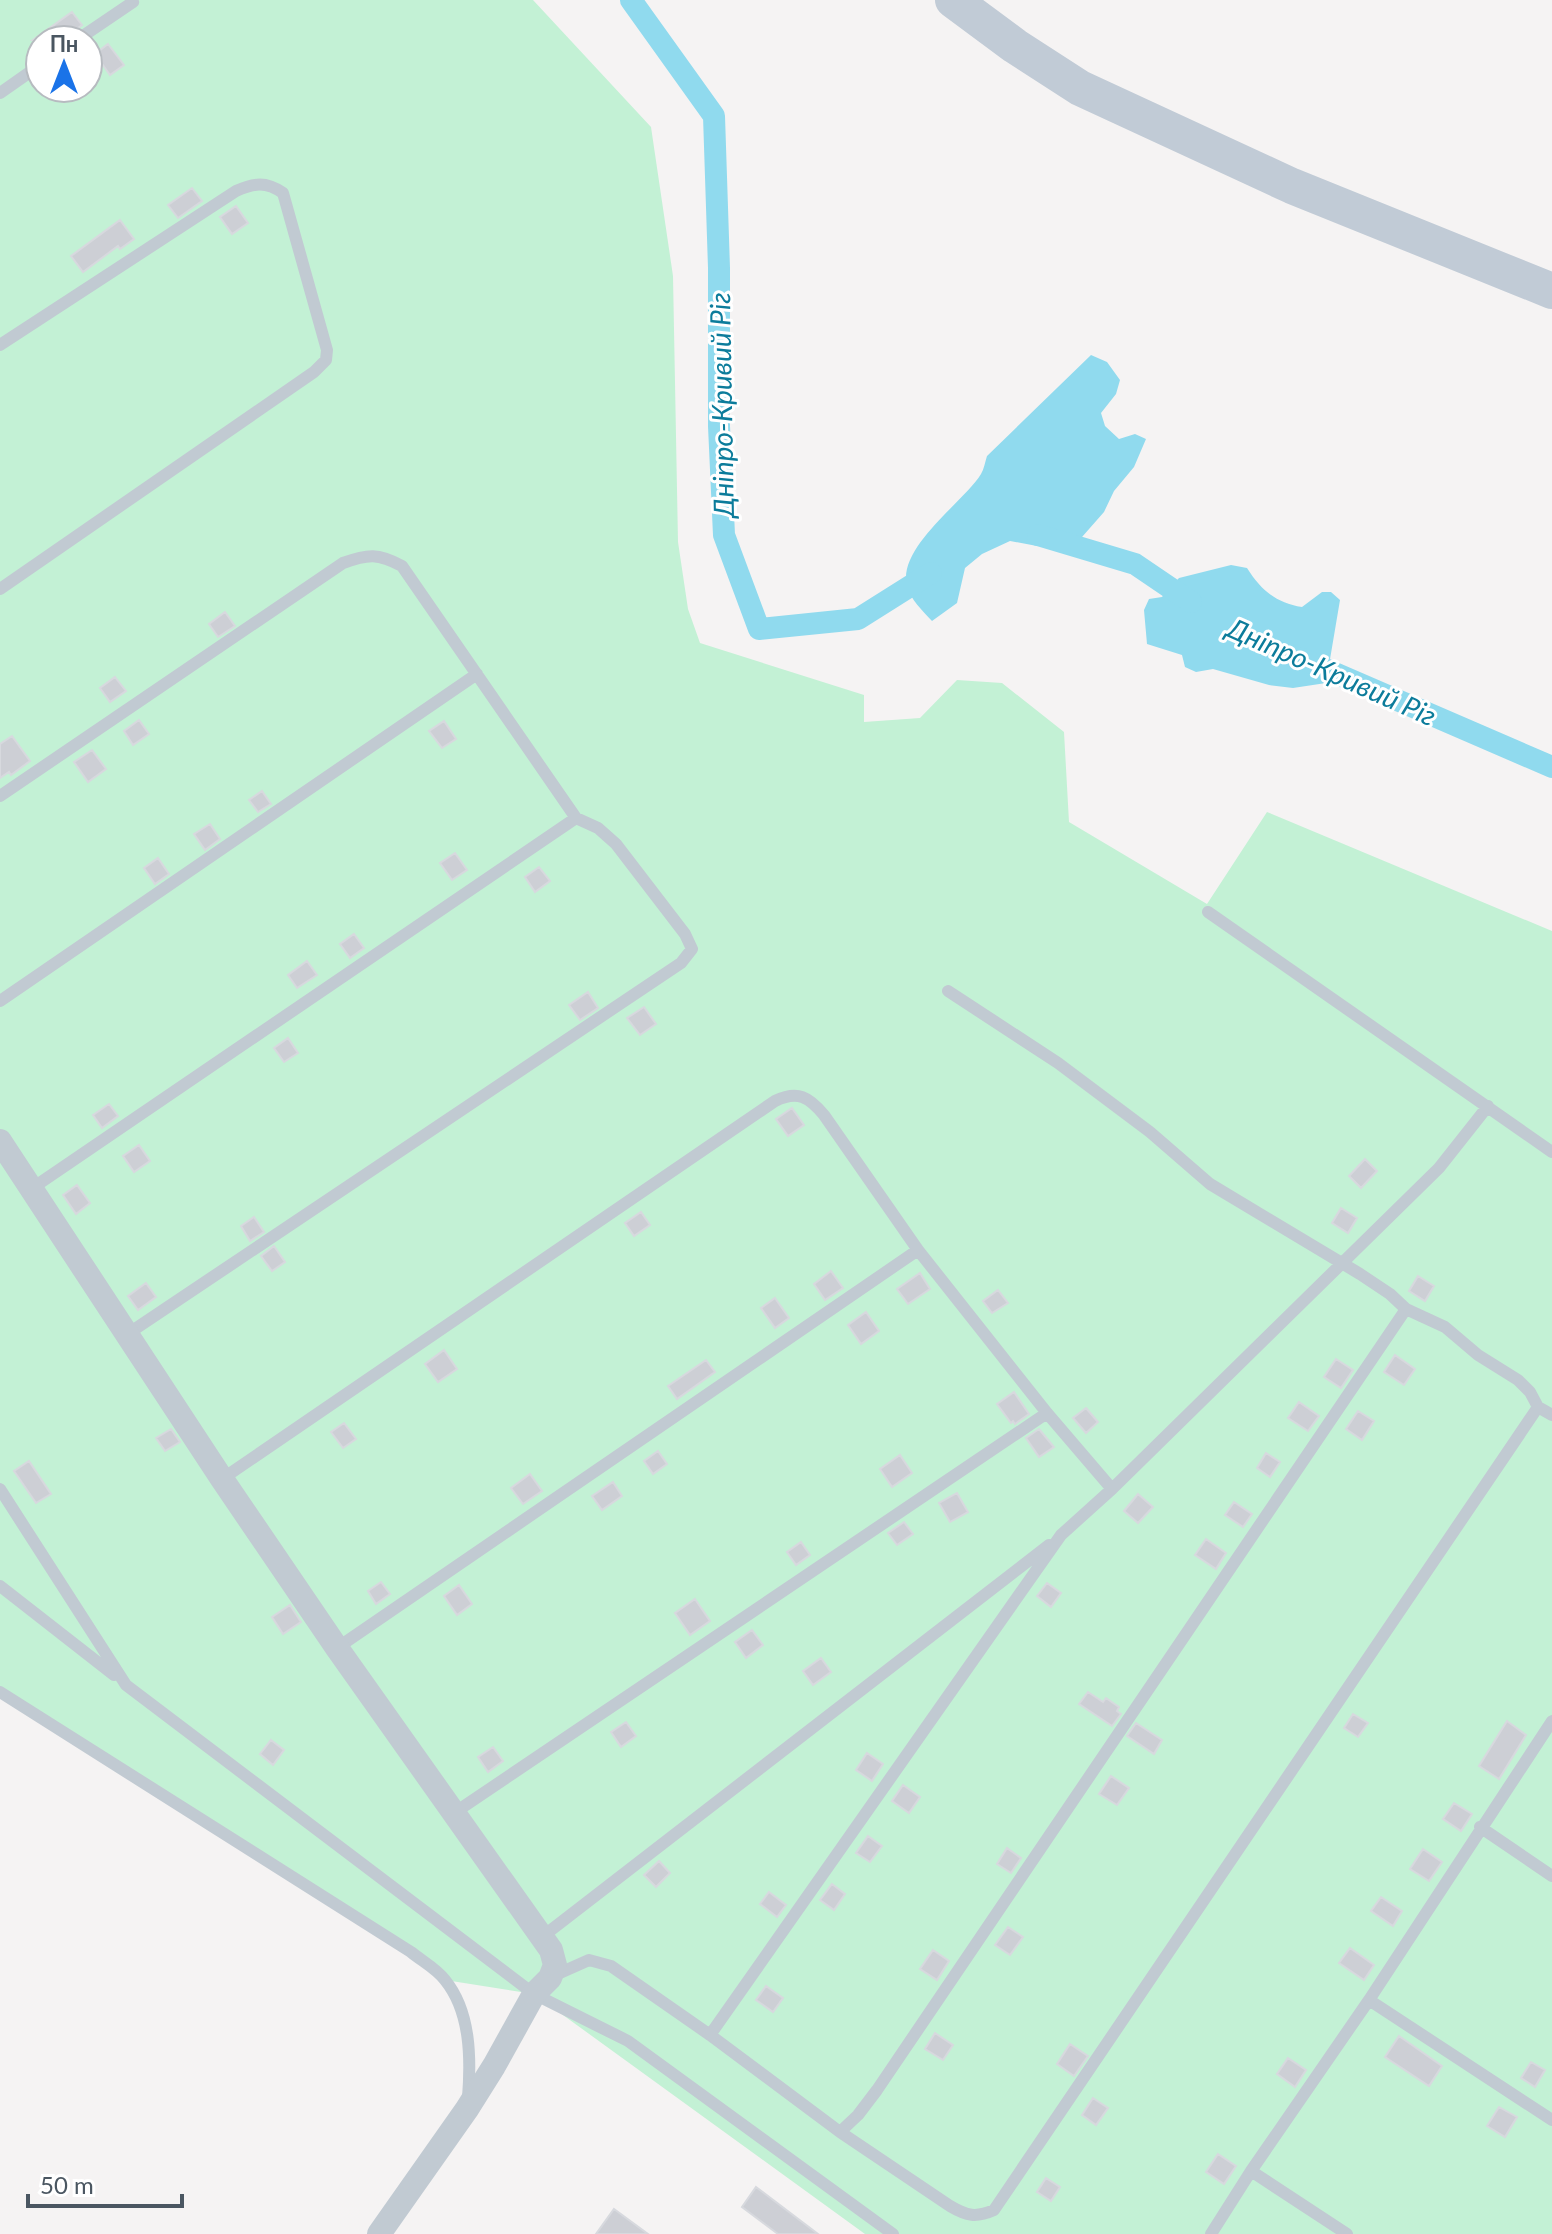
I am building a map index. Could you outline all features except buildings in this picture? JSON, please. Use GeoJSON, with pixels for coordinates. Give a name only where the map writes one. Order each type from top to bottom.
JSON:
{"type":"FeatureCollection","features":[{"type":"Feature","properties":{"kind":"main road"},"geometry":{"type":"LineString","coordinates":[[953,0],[1015,46],[1080,88],[1292,186],[1552,291]]}},
{"type":"Feature","properties":{"kind":"street"},"geometry":{"type":"LineString","coordinates":[[0,1141],[126,1335],[337,1648],[551,1950],[555,1965],[494,2066],[379,2234]]}},
{"type":"Feature","properties":{"kind":"lane"},"geometry":{"type":"LineString","coordinates":[[101,24],[132,0]]}},
{"type":"Feature","properties":{"kind":"lane"},"geometry":{"type":"LineString","coordinates":[[0,93],[24,76]]}},
{"type":"Feature","properties":{"kind":"lane"},"geometry":{"type":"LineString","coordinates":[[0,345],[236,191],[253,183],[272,185],[283,193],[327,350],[326,360],[314,372],[0,589]]}},
{"type":"Feature","properties":{"kind":"lane"},"geometry":{"type":"LineString","coordinates":[[0,796],[343,563],[364,555],[384,557],[402,566],[576,818],[598,828],[616,844],[685,934],[692,949],[688,958],[126,1335]]}},
{"type":"Feature","properties":{"kind":"lane"},"geometry":{"type":"LineString","coordinates":[[0,1001],[477,674]]}},
{"type":"Feature","properties":{"kind":"lane"},"geometry":{"type":"LineString","coordinates":[[31,1189],[576,818]]}},
{"type":"Feature","properties":{"kind":"lane"},"geometry":{"type":"LineString","coordinates":[[1208,912],[1552,1152]]}},
{"type":"Feature","properties":{"kind":"lane"},"geometry":{"type":"LineString","coordinates":[[948,991],[1058,1063],[1150,1132],[1210,1184],[1343,1264],[1390,1294],[1406,1309],[1445,1327],[1478,1355],[1518,1380],[1530,1392],[1538,1407],[1552,1415]]}},
{"type":"Feature","properties":{"kind":"lane"},"geometry":{"type":"LineString","coordinates":[[222,1479],[787,1095],[802,1095],[824,1115],[918,1250],[1047,1413],[1112,1489]]}},
{"type":"Feature","properties":{"kind":"lane"},"geometry":{"type":"LineString","coordinates":[[542,1937],[1061,1535],[1112,1489],[1439,1168],[1488,1106]]}},
{"type":"Feature","properties":{"kind":"lane"},"geometry":{"type":"LineString","coordinates":[[337,1648],[918,1250]]}},
{"type":"Feature","properties":{"kind":"lane"},"geometry":{"type":"LineString","coordinates":[[840,2132],[877,2090],[1406,1309]]}},
{"type":"Feature","properties":{"kind":"lane"},"geometry":{"type":"LineString","coordinates":[[542,1986],[589,1960],[611,1966],[840,2132],[966,2216],[978,2217],[994,2210],[1538,1407]]}},
{"type":"Feature","properties":{"kind":"lane"},"geometry":{"type":"LineString","coordinates":[[454,1813],[1047,1413]]}},
{"type":"Feature","properties":{"kind":"lane"},"geometry":{"type":"LineString","coordinates":[[0,1489],[126,1685]]}},
{"type":"Feature","properties":{"kind":"lane"},"geometry":{"type":"LineString","coordinates":[[710,2035],[1061,1535]]}},
{"type":"Feature","properties":{"kind":"lane"},"geometry":{"type":"LineString","coordinates":[[0,1586],[126,1685],[542,1986],[628,2041],[893,2234]]}},
{"type":"Feature","properties":{"kind":"lane"},"geometry":{"type":"LineString","coordinates":[[0,1692],[411,1952],[445,1980],[461,2008],[470,2051],[467,2109]]}},
{"type":"Feature","properties":{"kind":"lane"},"geometry":{"type":"LineString","coordinates":[[1211,2234],[1552,1721]]}},
{"type":"Feature","properties":{"kind":"lane"},"geometry":{"type":"LineString","coordinates":[[1480,1827],[1552,1876]]}},
{"type":"Feature","properties":{"kind":"lane"},"geometry":{"type":"LineString","coordinates":[[1369,2000],[1552,2120]]}},
{"type":"Feature","properties":{"kind":"lane"},"geometry":{"type":"LineString","coordinates":[[1251,2171],[1347,2234]]}},
{"type":"Feature","properties":{"kind":"green space"},"geometry":{"type":"Polygon","coordinates":[[[0,0],[533,0],[651,127],[673,276],[678,542],[688,609],[700,643],[864,695],[864,722],[920,718],[957,680],[1002,683],[1064,732],[1069,822],[1207,904],[1267,812],[1552,931],[1552,2234],[865,2234],[534,1994],[445,1980],[0,1694],[0,0]]]}},
{"type":"Feature","properties":{"kind":"water"},"geometry":{"type":"Polygon","coordinates":[[[1091,355],[1107,362],[1120,380],[1116,394],[1101,413],[1105,426],[1119,439],[1135,434],[1146,439],[1134,467],[1114,491],[1104,512],[1082,537],[1065,543],[1037,546],[1010,541],[982,554],[965,568],[957,603],[932,621],[914,600],[907,586],[907,571],[912,556],[934,526],[973,485],[981,474],[987,456],[1091,355]]]}},
{"type":"Feature","properties":{"kind":"water"},"geometry":{"type":"Polygon","coordinates":[[[1231,565],[1247,568],[1270,594],[1293,605],[1302,607],[1322,592],[1331,592],[1340,600],[1326,683],[1293,688],[1269,685],[1213,669],[1196,672],[1185,667],[1182,655],[1147,644],[1144,610],[1149,599],[1162,597],[1179,578],[1231,565]]]}},
{"type":"Feature","properties":{"kind":"waterway","name":"Дніпро-Кривий Ріг"},"geometry":{"type":"LineString","coordinates":[[631,0],[714,116],[724,535],[759,629],[858,619],[931,573]]}},
{"type":"Feature","properties":{"kind":"waterway","name":"Дніпро-Кривий Ріг"},"geometry":{"type":"LineString","coordinates":[[1038,535],[1135,564],[1191,602]]}},
{"type":"Feature","properties":{"kind":"waterway","name":"Дніпро-Кривий Ріг"},"geometry":{"type":"LineString","coordinates":[[1300,658],[1552,767]]}}]}
